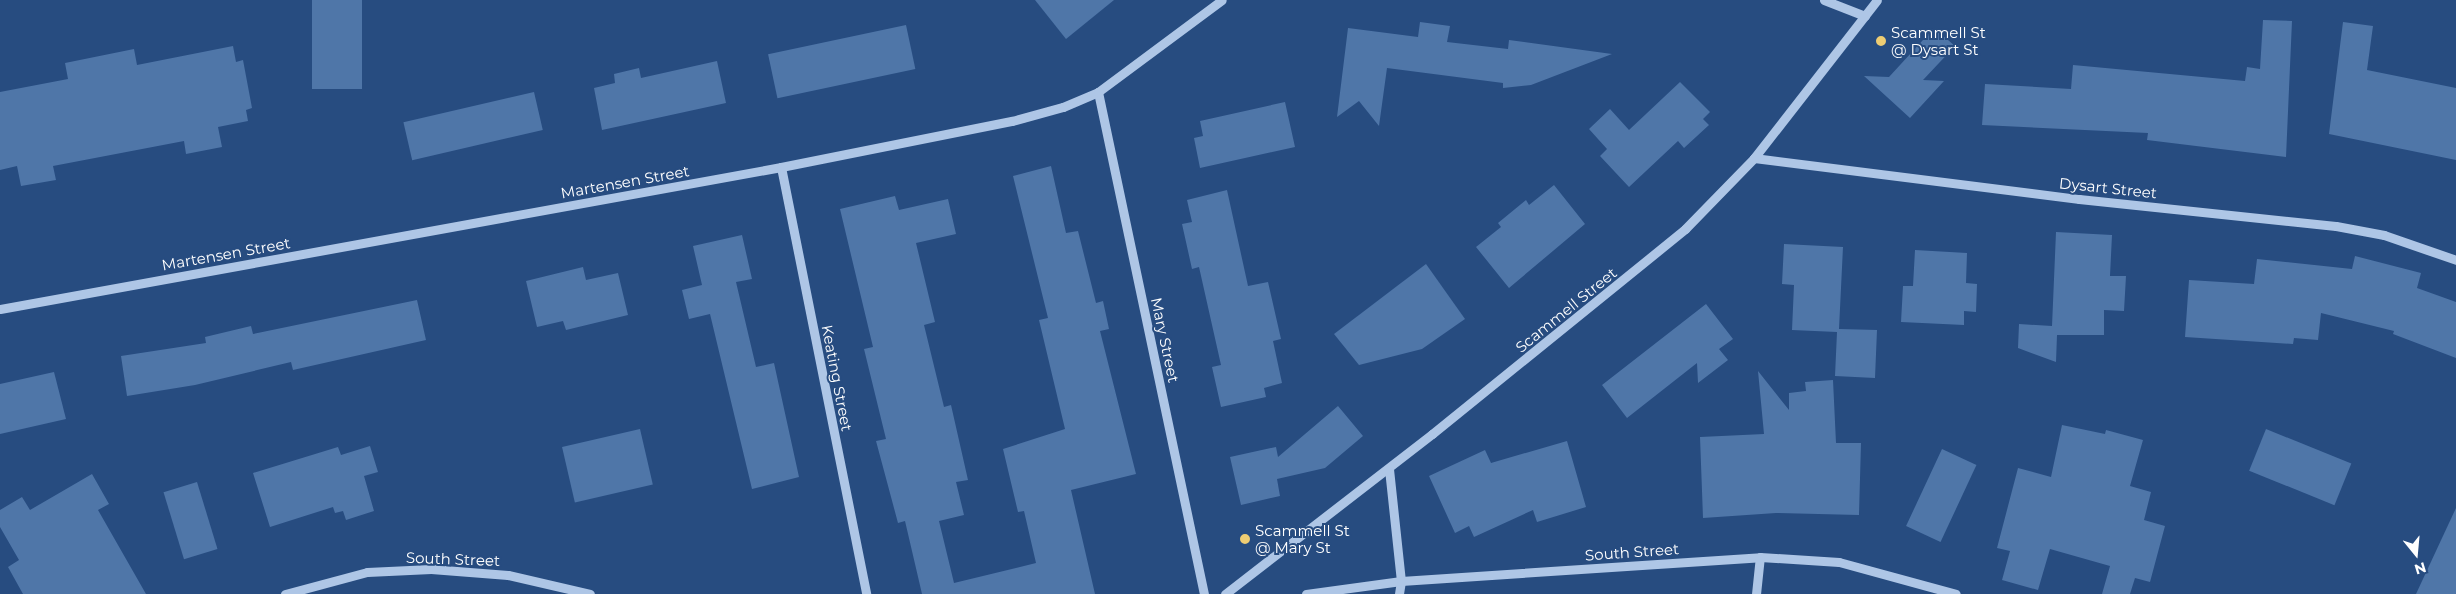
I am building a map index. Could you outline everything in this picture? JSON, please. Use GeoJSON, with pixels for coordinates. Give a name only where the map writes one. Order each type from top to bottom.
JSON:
{"type":"FeatureCollection","features":[{"type":"Feature","properties":{"kind":"street","name":"Martensen Street"},"geometry":{"type":"LineString","coordinates":[[0,310],[781,167],[1012,121],[1063,107],[1098,92],[1222,0]]}},
{"type":"Feature","properties":{"kind":"street"},"geometry":{"type":"LineString","coordinates":[[1824,0],[1864,16]]}},
{"type":"Feature","properties":{"kind":"street","name":"Scammell Street"},"geometry":{"type":"LineString","coordinates":[[1225,594],[1389,469],[1610,294],[1685,229],[1754,158],[1877,0]]}},
{"type":"Feature","properties":{"kind":"street","name":"Mary Street"},"geometry":{"type":"LineString","coordinates":[[1098,92],[1204,594]]}},
{"type":"Feature","properties":{"kind":"street","name":"Dysart Street"},"geometry":{"type":"LineString","coordinates":[[1754,158],[2069,198],[2336,226],[2384,235],[2456,260]]}},
{"type":"Feature","properties":{"kind":"street","name":"Keating Street"},"geometry":{"type":"LineString","coordinates":[[781,167],[866,594]]}},
{"type":"Feature","properties":{"kind":"street"},"geometry":{"type":"LineString","coordinates":[[1389,469],[1401,581],[1399,594]]}},
{"type":"Feature","properties":{"kind":"street"},"geometry":{"type":"LineString","coordinates":[[1756,594],[1760,558]]}},
{"type":"Feature","properties":{"kind":"street","name":"South Street"},"geometry":{"type":"LineString","coordinates":[[1306,594],[1401,581],[1760,558],[1839,562],[1956,594]]}},
{"type":"Feature","properties":{"kind":"street","name":"South Street"},"geometry":{"type":"LineString","coordinates":[[284,594],[367,572],[431,569],[508,575],[590,594]]}},
{"type":"Feature","properties":{"kind":"building"},"geometry":{"type":"Polygon","coordinates":[[[312,0],[362,0],[362,89],[312,89],[312,0]]]}},
{"type":"Feature","properties":{"kind":"building"},"geometry":{"type":"Polygon","coordinates":[[[1035,0],[1114,0],[1066,39],[1035,0]]]}},
{"type":"Feature","properties":{"kind":"building"},"geometry":{"type":"Polygon","coordinates":[[[2263,20],[2292,21],[2286,157],[2147,140],[2148,133],[1982,125],[1985,84],[2071,89],[2073,65],[2245,81],[2247,67],[2260,69],[2263,20]]]}},
{"type":"Feature","properties":{"kind":"building"},"geometry":{"type":"Polygon","coordinates":[[[1420,22],[1450,26],[1447,42],[1508,49],[1509,40],[1612,54],[1531,85],[1503,88],[1503,83],[1387,68],[1379,126],[1359,101],[1337,117],[1348,28],[1418,37],[1420,22]]]}},
{"type":"Feature","properties":{"kind":"building"},"geometry":{"type":"Polygon","coordinates":[[[2343,22],[2373,26],[2367,70],[2456,88],[2456,160],[2329,134],[2343,22]]]}},
{"type":"Feature","properties":{"kind":"building"},"geometry":{"type":"Polygon","coordinates":[[[906,25],[915,69],[777,98],[768,54],[906,25]]]}},
{"type":"Feature","properties":{"kind":"building"},"geometry":{"type":"Polygon","coordinates":[[[1934,28],[1955,46],[1923,80],[1944,81],[1910,118],[1864,76],[1889,77],[1934,28]]]}},
{"type":"Feature","properties":{"kind":"building"},"geometry":{"type":"Polygon","coordinates":[[[233,46],[236,62],[243,60],[252,108],[246,110],[248,121],[218,127],[222,147],[186,154],[184,141],[53,166],[56,180],[21,186],[17,166],[0,170],[0,92],[68,79],[65,63],[134,49],[137,65],[233,46]]]}},
{"type":"Feature","properties":{"kind":"building"},"geometry":{"type":"Polygon","coordinates":[[[717,61],[726,103],[602,130],[594,88],[615,83],[614,74],[639,68],[641,78],[717,61]]]}},
{"type":"Feature","properties":{"kind":"building"},"geometry":{"type":"Polygon","coordinates":[[[1680,82],[1710,112],[1703,119],[1709,125],[1684,148],[1678,141],[1629,187],[1600,156],[1607,149],[1589,129],[1610,109],[1629,130],[1680,82]]]}},
{"type":"Feature","properties":{"kind":"building"},"geometry":{"type":"Polygon","coordinates":[[[534,92],[543,130],[412,160],[403,122],[534,92]]]}},
{"type":"Feature","properties":{"kind":"building"},"geometry":{"type":"Polygon","coordinates":[[[1285,102],[1295,147],[1200,168],[1194,138],[1203,136],[1200,121],[1285,102]]]}},
{"type":"Feature","properties":{"kind":"building"},"geometry":{"type":"Polygon","coordinates":[[[1051,166],[1066,233],[1078,231],[1096,303],[1103,301],[1109,329],[1100,331],[1136,474],[1071,490],[1095,594],[922,594],[905,521],[898,523],[876,441],[886,439],[864,349],[873,347],[840,209],[895,196],[899,210],[948,199],[956,234],[916,243],[935,322],[924,325],[944,407],[951,405],[968,480],[956,482],[964,515],[939,521],[954,583],[1036,563],[1024,511],[1018,512],[1003,449],[1065,429],[1039,320],[1048,318],[1013,176],[1051,166]]]}},
{"type":"Feature","properties":{"kind":"building"},"geometry":{"type":"Polygon","coordinates":[[[1554,185],[1585,224],[1509,288],[1476,247],[1501,227],[1498,223],[1526,200],[1529,205],[1554,185]]]}},
{"type":"Feature","properties":{"kind":"building"},"geometry":{"type":"Polygon","coordinates":[[[1227,190],[1248,286],[1268,282],[1281,339],[1273,341],[1282,383],[1264,388],[1266,397],[1221,407],[1212,367],[1221,365],[1199,267],[1192,269],[1182,224],[1192,222],[1187,200],[1227,190]]]}},
{"type":"Feature","properties":{"kind":"building"},"geometry":{"type":"Polygon","coordinates":[[[2056,232],[2112,235],[2110,276],[2126,276],[2124,311],[2104,310],[2104,335],[2057,335],[2056,362],[2018,348],[2019,324],[2052,326],[2056,232]]]}},
{"type":"Feature","properties":{"kind":"building"},"geometry":{"type":"Polygon","coordinates":[[[742,235],[752,279],[736,282],[756,367],[774,363],[799,477],[752,489],[710,314],[689,319],[682,290],[702,285],[693,246],[742,235]]]}},
{"type":"Feature","properties":{"kind":"building"},"geometry":{"type":"Polygon","coordinates":[[[1784,244],[1843,247],[1839,329],[1877,330],[1875,378],[1835,376],[1837,332],[1792,330],[1794,285],[1782,284],[1784,244]]]}},
{"type":"Feature","properties":{"kind":"building"},"geometry":{"type":"Polygon","coordinates":[[[1915,250],[1967,253],[1966,283],[1977,284],[1976,312],[1964,311],[1964,325],[1901,322],[1903,286],[1913,286],[1915,250]]]}},
{"type":"Feature","properties":{"kind":"building"},"geometry":{"type":"Polygon","coordinates":[[[2355,256],[2421,273],[2417,288],[2456,302],[2456,358],[2393,334],[2394,331],[2321,313],[2318,340],[2294,338],[2293,344],[2185,337],[2189,280],[2254,284],[2257,259],[2352,269],[2355,256]]]}},
{"type":"Feature","properties":{"kind":"building"},"geometry":{"type":"Polygon","coordinates":[[[1426,264],[1465,319],[1422,349],[1359,365],[1334,334],[1426,264]]]}},
{"type":"Feature","properties":{"kind":"building"},"geometry":{"type":"Polygon","coordinates":[[[583,267],[586,280],[618,273],[628,315],[566,330],[563,321],[537,327],[526,281],[583,267]]]}},
{"type":"Feature","properties":{"kind":"building"},"geometry":{"type":"Polygon","coordinates":[[[417,300],[426,340],[293,370],[291,362],[195,385],[127,396],[121,356],[206,343],[205,337],[251,326],[253,334],[417,300]]]}},
{"type":"Feature","properties":{"kind":"building"},"geometry":{"type":"Polygon","coordinates":[[[1706,304],[1733,339],[1719,349],[1728,360],[1698,383],[1697,363],[1627,418],[1602,385],[1706,304]]]}},
{"type":"Feature","properties":{"kind":"building"},"geometry":{"type":"Polygon","coordinates":[[[1758,371],[1789,410],[1789,393],[1806,391],[1805,382],[1833,380],[1836,443],[1861,443],[1859,515],[1776,513],[1703,518],[1700,437],[1764,434],[1758,371]]]}},
{"type":"Feature","properties":{"kind":"building"},"geometry":{"type":"Polygon","coordinates":[[[54,372],[66,419],[0,434],[0,384],[54,372]]]}},
{"type":"Feature","properties":{"kind":"building"},"geometry":{"type":"Polygon","coordinates":[[[1338,406],[1363,436],[1325,468],[1277,479],[1280,496],[1241,505],[1230,457],[1276,447],[1278,457],[1338,406]]]}},
{"type":"Feature","properties":{"kind":"building"},"geometry":{"type":"Polygon","coordinates":[[[2062,425],[2105,434],[2106,430],[2143,440],[2130,486],[2151,492],[2144,520],[2165,526],[2150,582],[2135,578],[2130,594],[2102,594],[2110,566],[2050,549],[2038,590],[2002,580],[2010,551],[1997,548],[2018,468],[2051,477],[2062,425]]]}},
{"type":"Feature","properties":{"kind":"building"},"geometry":{"type":"Polygon","coordinates":[[[640,429],[653,485],[575,503],[562,447],[640,429]]]}},
{"type":"Feature","properties":{"kind":"building"},"geometry":{"type":"Polygon","coordinates":[[[2266,429],[2351,463],[2334,505],[2249,471],[2266,429]]]}},
{"type":"Feature","properties":{"kind":"building"},"geometry":{"type":"Polygon","coordinates":[[[1567,441],[1586,507],[1537,522],[1533,510],[1474,537],[1469,526],[1455,533],[1429,476],[1485,450],[1491,463],[1567,441]]]}},
{"type":"Feature","properties":{"kind":"building"},"geometry":{"type":"Polygon","coordinates":[[[370,446],[378,472],[364,476],[374,511],[346,520],[343,511],[335,513],[333,507],[270,527],[253,473],[338,447],[341,455],[370,446]]]}},
{"type":"Feature","properties":{"kind":"building"},"geometry":{"type":"Polygon","coordinates":[[[1942,449],[1976,465],[1941,542],[1906,526],[1942,449]]]}},
{"type":"Feature","properties":{"kind":"building"},"geometry":{"type":"Polygon","coordinates":[[[92,474],[109,504],[98,510],[146,594],[23,594],[8,567],[19,560],[0,527],[0,510],[22,497],[30,510],[92,474]]]}},
{"type":"Feature","properties":{"kind":"building"},"geometry":{"type":"Polygon","coordinates":[[[197,482],[217,549],[184,559],[164,492],[197,482]]]}},
{"type":"Feature","properties":{"kind":"building"},"geometry":{"type":"Polygon","coordinates":[[[2456,508],[2456,594],[2416,594],[2456,508]]]}},
{"type":"Feature","properties":{"kind":"place","name":"Scammell St @ Dysart St"},"geometry":{"type":"Point","coordinates":[1881,41]}},
{"type":"Feature","properties":{"kind":"place","name":"Scammell St @ Mary St"},"geometry":{"type":"Point","coordinates":[1245,539]}}]}
